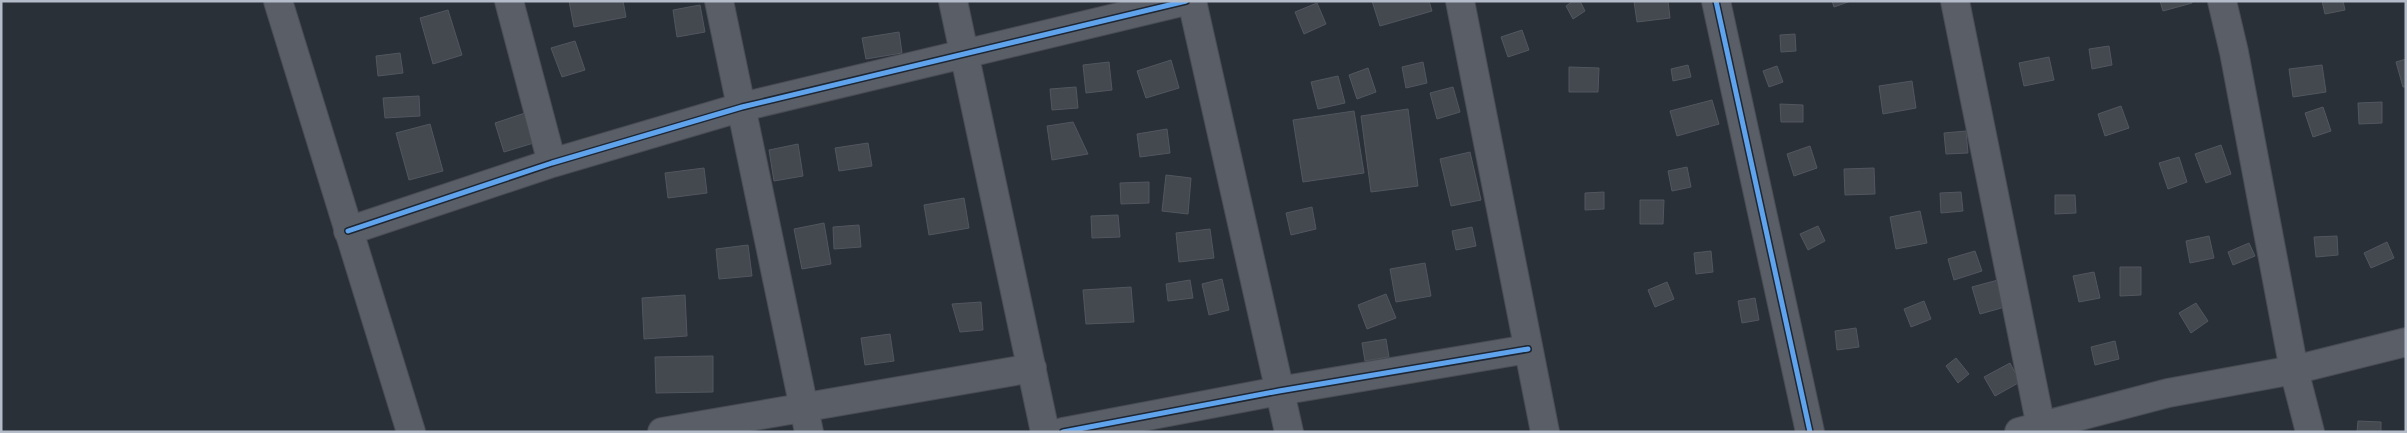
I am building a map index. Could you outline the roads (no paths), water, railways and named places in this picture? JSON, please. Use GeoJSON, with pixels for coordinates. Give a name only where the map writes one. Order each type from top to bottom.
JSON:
{"type":"FeatureCollection","features":[{"type":"Feature","properties":{"kind":"street"},"geometry":{"type":"LineString","coordinates":[[278,1],[411,432]]}},
{"type":"Feature","properties":{"kind":"street"},"geometry":{"type":"LineString","coordinates":[[509,1],[552,163]]}},
{"type":"Feature","properties":{"kind":"street"},"geometry":{"type":"LineString","coordinates":[[719,1],[807,420]]}},
{"type":"Feature","properties":{"kind":"street"},"geometry":{"type":"LineString","coordinates":[[953,1],[1045,432]]}},
{"type":"Feature","properties":{"kind":"street"},"geometry":{"type":"LineString","coordinates":[[348,231],[552,163],[742,107],[1186,1]]}},
{"type":"Feature","properties":{"kind":"street"},"geometry":{"type":"LineString","coordinates":[[1192,1],[1289,432]]}},
{"type":"Feature","properties":{"kind":"street"},"geometry":{"type":"LineString","coordinates":[[1460,1],[1545,432]]}},
{"type":"Feature","properties":{"kind":"street"},"geometry":{"type":"LineString","coordinates":[[1716,1],[1810,432]]}},
{"type":"Feature","properties":{"kind":"street"},"geometry":{"type":"LineString","coordinates":[[1955,1],[2034,430],[2168,393],[2294,370],[2406,342]]}},
{"type":"Feature","properties":{"kind":"street"},"geometry":{"type":"LineString","coordinates":[[2222,1],[2234,52],[2294,370],[2310,432]]}},
{"type":"Feature","properties":{"kind":"street"},"geometry":{"type":"LineString","coordinates":[[1063,432],[1279,391],[1528,349]]}},
{"type":"Feature","properties":{"kind":"street"},"geometry":{"type":"LineString","coordinates":[[662,432],[807,420],[1032,368]]}}]}
